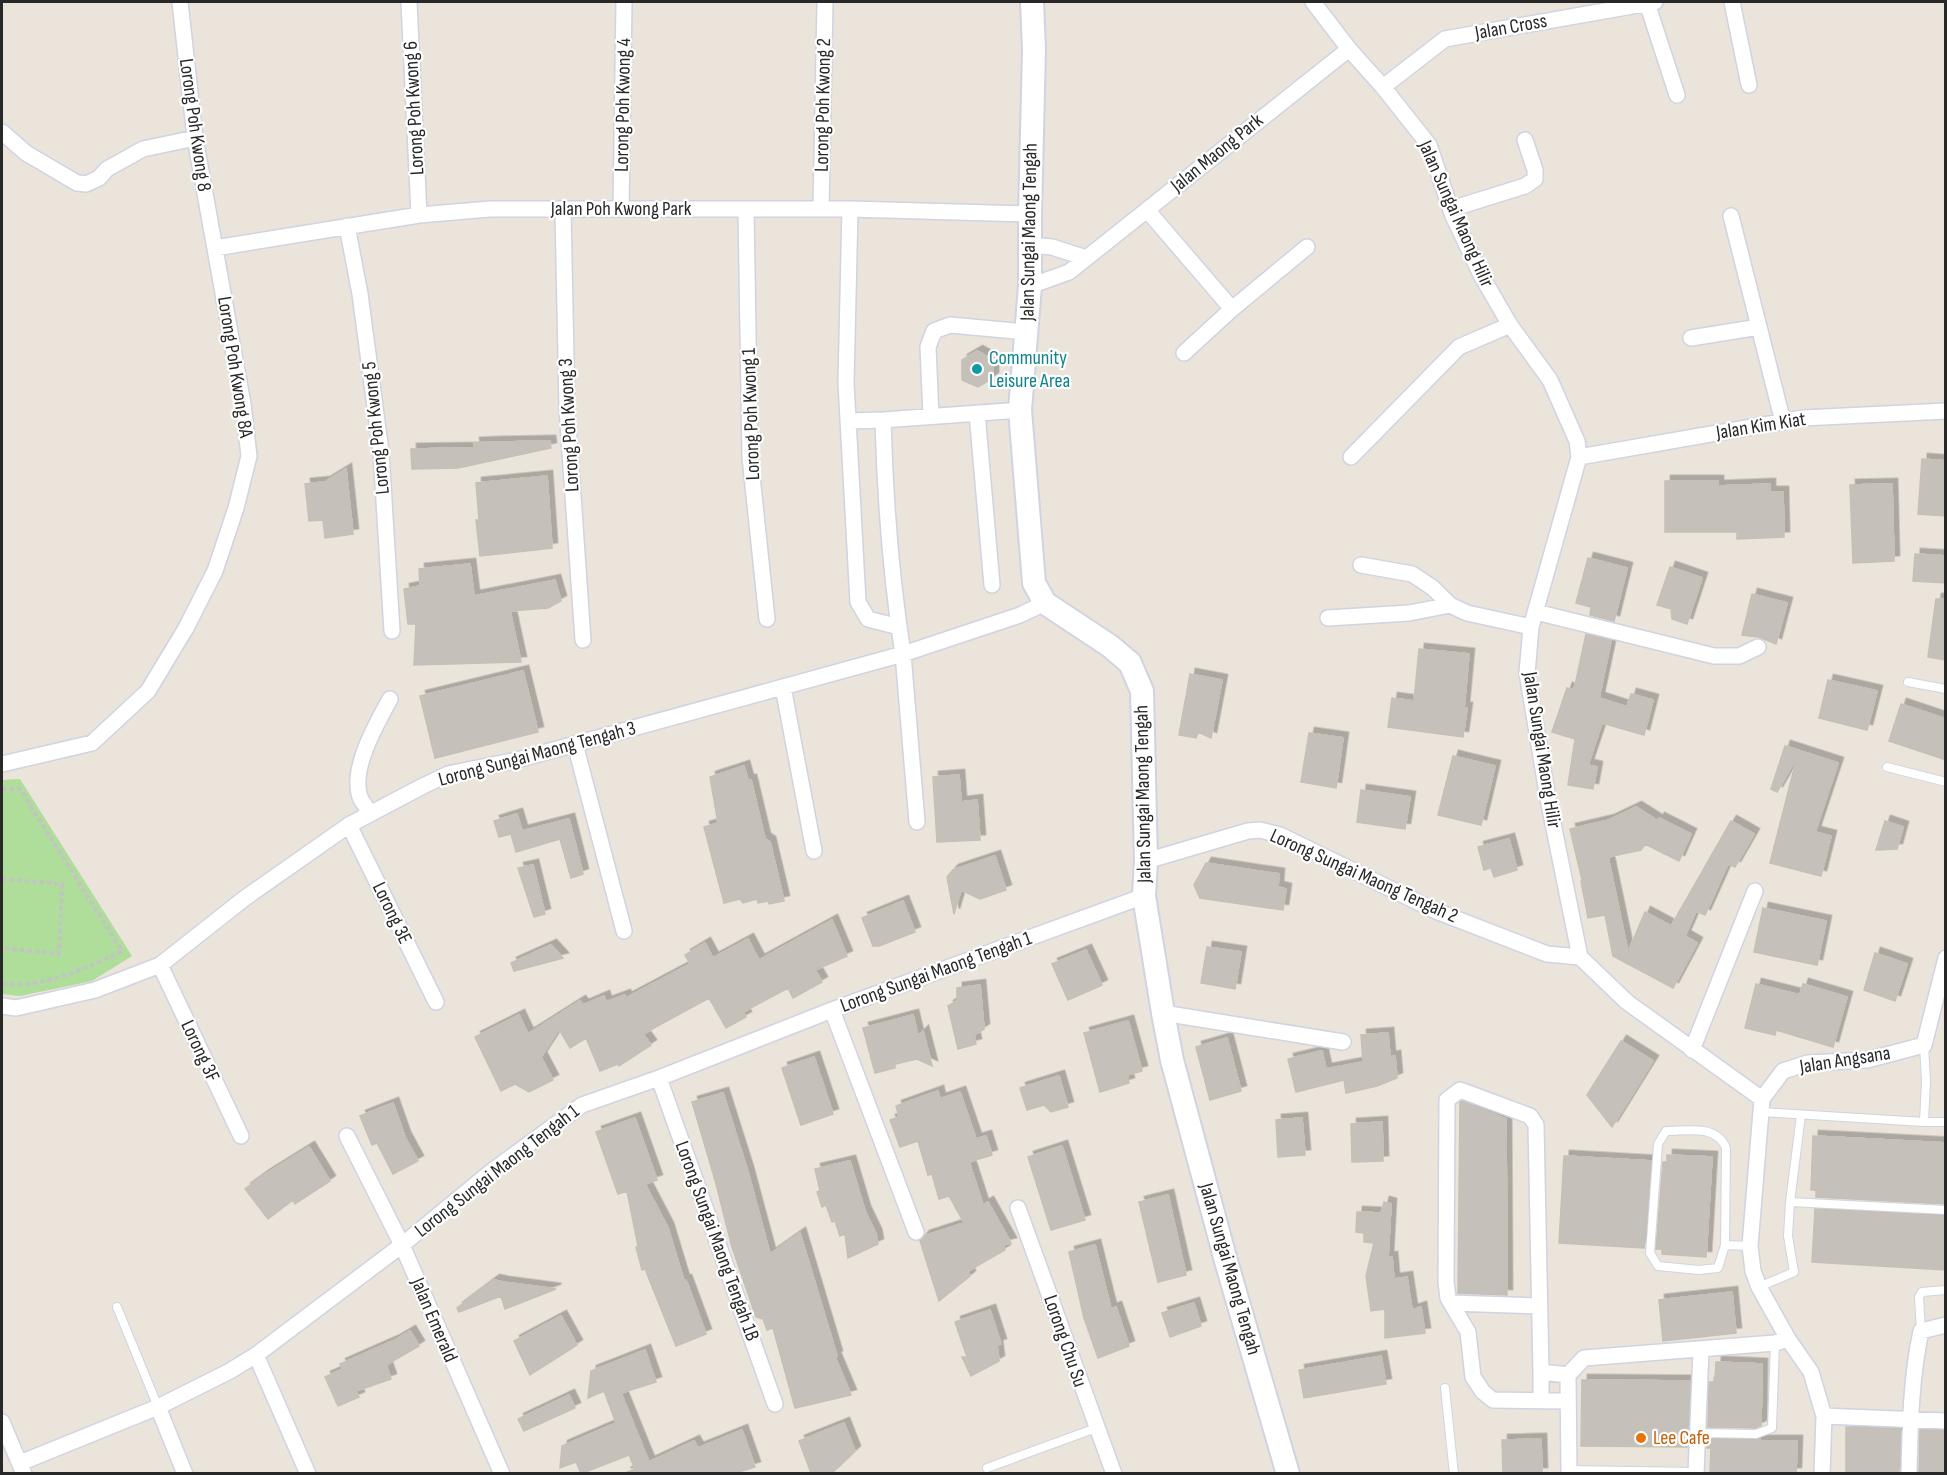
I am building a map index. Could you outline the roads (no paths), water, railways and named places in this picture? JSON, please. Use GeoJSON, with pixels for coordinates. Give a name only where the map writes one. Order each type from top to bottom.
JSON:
{"type":"FeatureCollection","features":[{"type":"Feature","properties":{"kind":"street","name":"Lorong Poh Kwong 8"},"geometry":{"type":"LineString","coordinates":[[180,2],[195,138],[215,248]]}},
{"type":"Feature","properties":{"kind":"street","name":"Lorong Poh Kwong 6"},"geometry":{"type":"LineString","coordinates":[[409,2],[419,214]]}},
{"type":"Feature","properties":{"kind":"street","name":"Lorong Poh Kwong 4"},"geometry":{"type":"LineString","coordinates":[[621,209],[624,2]]}},
{"type":"Feature","properties":{"kind":"street","name":"Lorong Poh Kwong 2"},"geometry":{"type":"LineString","coordinates":[[821,209],[825,2]]}},
{"type":"Feature","properties":{"kind":"street","name":"Jalan Sungai Maong Tengah"},"geometry":{"type":"LineString","coordinates":[[1032,2],[1034,50],[1030,286],[1020,410],[1034,583],[1045,603],[1110,646],[1130,663],[1142,691],[1146,861],[1144,896],[1163,1013],[1172,1060],[1226,1261],[1288,1473]]}},
{"type":"Feature","properties":{"kind":"street","name":"Jalan Sungai Maong Hilir"},"geometry":{"type":"LineString","coordinates":[[1312,2],[1428,145],[1451,209],[1481,275],[1510,325],[1550,380],[1577,441],[1579,457],[1534,620],[1527,673],[1533,718],[1580,957]]}},
{"type":"Feature","properties":{"kind":"street"},"geometry":{"type":"LineString","coordinates":[[1651,2],[1677,95]]}},
{"type":"Feature","properties":{"kind":"street","name":"Jalan Cross"},"geometry":{"type":"LineString","coordinates":[[1383,87],[1445,39],[1651,2]]}},
{"type":"Feature","properties":{"kind":"street"},"geometry":{"type":"LineString","coordinates":[[1732,2],[1749,85]]}},
{"type":"Feature","properties":{"kind":"street","name":"Jalan Maong Park"},"geometry":{"type":"LineString","coordinates":[[1030,286],[1069,272],[1349,49]]}},
{"type":"Feature","properties":{"kind":"street"},"geometry":{"type":"LineString","coordinates":[[2,132],[26,153],[77,183],[86,184],[143,149],[195,138]]}},
{"type":"Feature","properties":{"kind":"street"},"geometry":{"type":"LineString","coordinates":[[1451,209],[1526,186],[1535,179],[1536,170],[1525,140]]}},
{"type":"Feature","properties":{"kind":"street","name":"Jalan Poh Kwong Park"},"geometry":{"type":"LineString","coordinates":[[215,248],[419,214],[490,209],[850,209],[1030,214]]}},
{"type":"Feature","properties":{"kind":"street","name":"Lorong Poh Kwong 1"},"geometry":{"type":"LineString","coordinates":[[746,209],[750,457],[767,619]]}},
{"type":"Feature","properties":{"kind":"street"},"geometry":{"type":"LineString","coordinates":[[850,209],[846,383],[858,602],[868,619],[899,627]]}},
{"type":"Feature","properties":{"kind":"street","name":"Lorong Poh Kwong 3"},"geometry":{"type":"LineString","coordinates":[[562,210],[567,409],[583,640]]}},
{"type":"Feature","properties":{"kind":"street"},"geometry":{"type":"LineString","coordinates":[[1147,210],[1232,309]]}},
{"type":"Feature","properties":{"kind":"street"},"geometry":{"type":"LineString","coordinates":[[1731,216],[1783,422]]}},
{"type":"Feature","properties":{"kind":"street","name":"Lorong Poh Kwong 5"},"geometry":{"type":"LineString","coordinates":[[347,226],[360,294],[381,452],[392,631]]}},
{"type":"Feature","properties":{"kind":"street"},"geometry":{"type":"LineString","coordinates":[[1030,245],[1052,247],[1086,258]]}},
{"type":"Feature","properties":{"kind":"street"},"geometry":{"type":"LineString","coordinates":[[1184,353],[1232,309],[1307,247]]}},
{"type":"Feature","properties":{"kind":"street","name":"Lorong Poh Kwong 8A"},"geometry":{"type":"LineString","coordinates":[[2,764],[92,743],[147,692],[186,628],[215,571],[236,508],[249,456],[243,404],[215,248]]}},
{"type":"Feature","properties":{"kind":"street"},"geometry":{"type":"LineString","coordinates":[[931,416],[928,347],[934,331],[950,325],[1027,332]]}},
{"type":"Feature","properties":{"kind":"street"},"geometry":{"type":"LineString","coordinates":[[1351,458],[1459,347],[1510,325]]}},
{"type":"Feature","properties":{"kind":"street"},"geometry":{"type":"LineString","coordinates":[[1691,338],[1759,327]]}},
{"type":"Feature","properties":{"kind":"street"},"geometry":{"type":"LineString","coordinates":[[849,421],[1020,410]]}},
{"type":"Feature","properties":{"kind":"street","name":"Jalan Kim Kiat"},"geometry":{"type":"LineString","coordinates":[[1579,457],[1803,418],[1946,411]]}},
{"type":"Feature","properties":{"kind":"street"},"geometry":{"type":"LineString","coordinates":[[977,413],[992,585]]}},
{"type":"Feature","properties":{"kind":"street"},"geometry":{"type":"LineString","coordinates":[[883,420],[886,495],[903,654],[917,822]]}},
{"type":"Feature","properties":{"kind":"street"},"geometry":{"type":"LineString","coordinates":[[1362,565],[1412,574],[1433,588],[1450,606],[1467,613],[1534,620],[1714,656],[1739,656],[1758,647]]}},
{"type":"Feature","properties":{"kind":"street","name":"Lorong Sungai Maong Tengah 3"},"geometry":{"type":"LineString","coordinates":[[2,1006],[16,1008],[95,990],[160,965],[245,898],[349,825],[448,774],[517,760],[903,654],[1020,615],[1045,603]]}},
{"type":"Feature","properties":{"kind":"street"},"geometry":{"type":"LineString","coordinates":[[1328,618],[1409,613],[1450,606]]}},
{"type":"Feature","properties":{"kind":"street"},"geometry":{"type":"LineString","coordinates":[[783,687],[814,851]]}},
{"type":"Feature","properties":{"kind":"street"},"geometry":{"type":"LineString","coordinates":[[370,813],[359,796],[359,768],[372,731],[390,699]]}},
{"type":"Feature","properties":{"kind":"street"},"geometry":{"type":"LineString","coordinates":[[575,744],[624,931]]}},
{"type":"Feature","properties":{"kind":"street","name":"Lorong 3E"},"geometry":{"type":"LineString","coordinates":[[349,825],[436,1002]]}},
{"type":"Feature","properties":{"kind":"street","name":"Lorong Sungai Maong Tengah 2"},"geometry":{"type":"LineString","coordinates":[[1146,861],[1248,831],[1260,830],[1281,835],[1436,911],[1547,954],[1580,957]]}},
{"type":"Feature","properties":{"kind":"street"},"geometry":{"type":"LineString","coordinates":[[1692,1050],[1755,891]]}},
{"type":"Feature","properties":{"kind":"street","name":"Lorong Sungai Maong Tengah 1"},"geometry":{"type":"LineString","coordinates":[[22,1468],[158,1407],[230,1371],[256,1355],[402,1245],[492,1171],[582,1105],[659,1078],[832,1010],[1144,896]]}},
{"type":"Feature","properties":{"kind":"street"},"geometry":{"type":"LineString","coordinates":[[1580,957],[1627,1002],[1761,1105],[1750,1246],[1753,1271],[1781,1341],[1811,1372],[1824,1416],[1822,1473]]}},
{"type":"Feature","properties":{"kind":"street"},"geometry":{"type":"LineString","coordinates":[[1924,1045],[1946,958]]}},
{"type":"Feature","properties":{"kind":"street","name":"Lorong 3F"},"geometry":{"type":"LineString","coordinates":[[160,965],[241,1136]]}},
{"type":"Feature","properties":{"kind":"street"},"geometry":{"type":"LineString","coordinates":[[832,1010],[916,1232]]}},
{"type":"Feature","properties":{"kind":"street"},"geometry":{"type":"LineString","coordinates":[[1163,1013],[1343,1042]]}},
{"type":"Feature","properties":{"kind":"street","name":"Jalan Angsana"},"geometry":{"type":"LineString","coordinates":[[1761,1105],[1783,1071],[1808,1064],[1867,1060],[1924,1045]]}},
{"type":"Feature","properties":{"kind":"street","name":"Lorong Sungai Maong Tengah 1B"},"geometry":{"type":"LineString","coordinates":[[659,1078],[775,1404]]}},
{"type":"Feature","properties":{"kind":"street"},"geometry":{"type":"LineString","coordinates":[[1541,1400],[1536,1125],[1530,1116],[1460,1090],[1447,1100],[1446,1282],[1448,1298],[1468,1332],[1473,1377],[1483,1392],[1493,1400],[1568,1401]]}},
{"type":"Feature","properties":{"kind":"street","name":"Jalan Emerald"},"geometry":{"type":"LineString","coordinates":[[347,1136],[402,1245],[502,1473]]}},
{"type":"Feature","properties":{"kind":"street","name":"Lorong Chu Su"},"geometry":{"type":"LineString","coordinates":[[1018,1208],[1114,1473]]}},
{"type":"Feature","properties":{"kind":"street"},"geometry":{"type":"LineString","coordinates":[[1451,1303],[1539,1306]]}},
{"type":"Feature","properties":{"kind":"street"},"geometry":{"type":"LineString","coordinates":[[1909,1473],[1910,1420],[1917,1348],[1921,1331],[1946,1325]]}},
{"type":"Feature","properties":{"kind":"street"},"geometry":{"type":"LineString","coordinates":[[1569,1472],[1568,1375],[1584,1358],[1781,1341]]}},
{"type":"Feature","properties":{"kind":"street"},"geometry":{"type":"LineString","coordinates":[[1696,1473],[1701,1349]]}},
{"type":"Feature","properties":{"kind":"street"},"geometry":{"type":"LineString","coordinates":[[256,1355],[308,1473]]}},
{"type":"Feature","properties":{"kind":"street"},"geometry":{"type":"LineString","coordinates":[[1541,1372],[1568,1375]]}},
{"type":"Feature","properties":{"kind":"street"},"geometry":{"type":"LineString","coordinates":[[158,1407],[185,1473]]}},
{"type":"Feature","properties":{"kind":"street"},"geometry":{"type":"LineString","coordinates":[[1824,1416],[1946,1421]]}},
{"type":"Feature","properties":{"kind":"street"},"geometry":{"type":"LineString","coordinates":[[2,1422],[22,1468]]}},
{"type":"Feature","properties":{"kind":"lane"},"geometry":{"type":"LineString","coordinates":[[1908,682],[1946,689]]}},
{"type":"Feature","properties":{"kind":"lane"},"geometry":{"type":"LineString","coordinates":[[1887,767],[1946,782]]}},
{"type":"Feature","properties":{"kind":"lane"},"geometry":{"type":"LineString","coordinates":[[1924,1045],[1926,1082],[1924,1122]]}},
{"type":"Feature","properties":{"kind":"lane"},"geometry":{"type":"LineString","coordinates":[[1761,1105],[1801,1115],[1946,1122]]}},
{"type":"Feature","properties":{"kind":"lane"},"geometry":{"type":"LineString","coordinates":[[1759,1287],[1794,1272],[1788,1236],[1801,1115]]}},
{"type":"Feature","properties":{"kind":"lane"},"geometry":{"type":"LineString","coordinates":[[1666,1131],[1709,1131],[1722,1139],[1726,1148],[1725,1245],[1718,1268],[1699,1270],[1658,1266],[1650,1253],[1658,1144],[1666,1131]]}},
{"type":"Feature","properties":{"kind":"lane"},"geometry":{"type":"LineString","coordinates":[[1790,1202],[1946,1210]]}},
{"type":"Feature","properties":{"kind":"lane"},"geometry":{"type":"LineString","coordinates":[[1725,1245],[1750,1246]]}},
{"type":"Feature","properties":{"kind":"lane"},"geometry":{"type":"LineString","coordinates":[[1921,1331],[1919,1297],[1922,1292],[1946,1290]]}},
{"type":"Feature","properties":{"kind":"lane"},"geometry":{"type":"LineString","coordinates":[[117,1306],[158,1407]]}},
{"type":"Feature","properties":{"kind":"lane"},"geometry":{"type":"LineString","coordinates":[[1698,1433],[1756,1434],[1772,1428],[1781,1341]]}},
{"type":"Feature","properties":{"kind":"lane"},"geometry":{"type":"LineString","coordinates":[[1445,1388],[1454,1473]]}},
{"type":"Feature","properties":{"kind":"lane"},"geometry":{"type":"LineString","coordinates":[[987,1468],[1096,1428]]}},
{"type":"Feature","properties":{"kind":"lane"},"geometry":{"type":"LineString","coordinates":[[1569,1472],[1696,1473]]}},
{"type":"Feature","properties":{"kind":"place","name":"Community Leisure Area"},"geometry":{"type":"Point","coordinates":[977,369]}},
{"type":"Feature","properties":{"kind":"place","name":"Lee Cafe"},"geometry":{"type":"Point","coordinates":[1641,1438]}}]}
